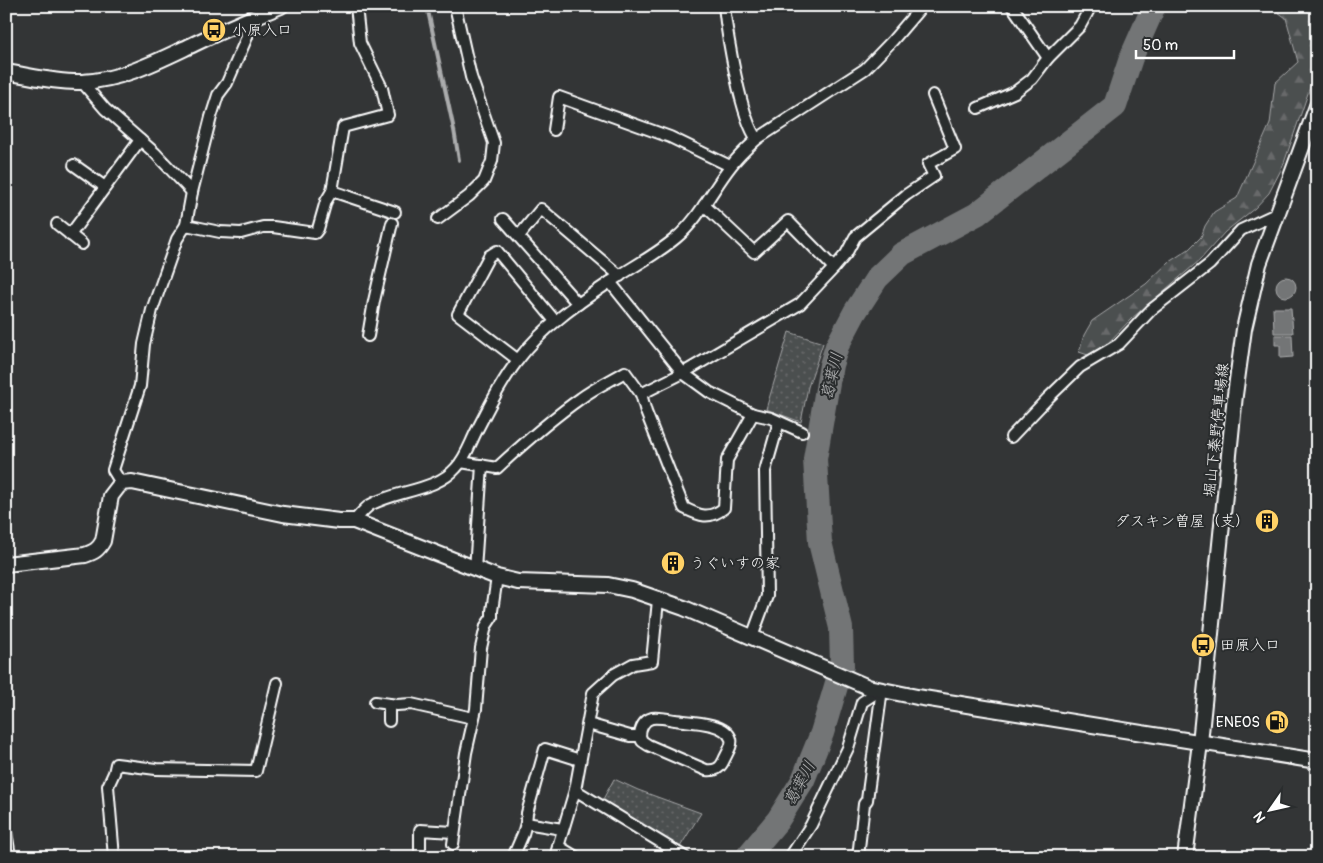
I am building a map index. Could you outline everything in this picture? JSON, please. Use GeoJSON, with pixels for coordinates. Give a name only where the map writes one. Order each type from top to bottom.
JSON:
{"type":"FeatureCollection","features":[{"type":"Feature","properties":{"kind":"street"},"geometry":{"type":"LineString","coordinates":[[6,72],[61,81],[82,82],[120,76],[141,69],[242,21],[281,6]]}},
{"type":"Feature","properties":{"kind":"street"},"geometry":{"type":"LineString","coordinates":[[186,225],[220,232],[242,233],[263,227],[273,227],[315,234],[326,201],[332,191],[343,127],[388,115],[382,88],[360,43],[356,6]]}},
{"type":"Feature","properties":{"kind":"street"},"geometry":{"type":"LineString","coordinates":[[438,219],[469,196],[484,181],[492,160],[494,143],[471,77],[455,6]]}},
{"type":"Feature","properties":{"kind":"street"},"geometry":{"type":"LineString","coordinates":[[724,6],[740,93],[751,132],[756,139]]}},
{"type":"Feature","properties":{"kind":"street"},"geometry":{"type":"LineString","coordinates":[[354,521],[369,506],[399,493],[437,482],[448,476],[461,462],[495,394],[518,360],[555,321],[610,282],[658,252],[677,237],[704,205],[730,166],[756,139],[864,70],[922,6]]}},
{"type":"Feature","properties":{"kind":"street"},"geometry":{"type":"LineString","coordinates":[[1012,6],[1048,58]]}},
{"type":"Feature","properties":{"kind":"street"},"geometry":{"type":"LineString","coordinates":[[978,108],[1015,92],[1032,79],[1048,58],[1080,26],[1091,6]]}},
{"type":"Feature","properties":{"kind":"street"},"geometry":{"type":"LineString","coordinates":[[121,483],[113,470],[140,386],[144,344],[152,310],[177,239],[186,225],[210,117],[218,95],[227,83],[247,38],[246,29],[242,21]]}},
{"type":"Feature","properties":{"kind":"street"},"geometry":{"type":"LineString","coordinates":[[82,82],[105,109],[155,153],[192,192]]}},
{"type":"Feature","properties":{"kind":"street"},"geometry":{"type":"LineString","coordinates":[[641,394],[683,373],[800,304],[846,254],[856,237],[934,176],[928,164],[955,149],[932,95]]}},
{"type":"Feature","properties":{"kind":"street"},"geometry":{"type":"LineString","coordinates":[[554,130],[559,97],[670,137],[730,166]]}},
{"type":"Feature","properties":{"kind":"street","name":"堀山下秦野停車場線"},"geometry":{"type":"LineString","coordinates":[[1185,857],[1200,743],[1235,395],[1244,329],[1259,264],[1317,106]]}},
{"type":"Feature","properties":{"kind":"street"},"geometry":{"type":"LineString","coordinates":[[70,235],[140,140]]}},
{"type":"Feature","properties":{"kind":"street"},"geometry":{"type":"LineString","coordinates":[[74,165],[105,187]]}},
{"type":"Feature","properties":{"kind":"street"},"geometry":{"type":"LineString","coordinates":[[332,191],[395,212]]}},
{"type":"Feature","properties":{"kind":"street"},"geometry":{"type":"LineString","coordinates":[[704,205],[754,252],[788,221],[834,268]]}},
{"type":"Feature","properties":{"kind":"street"},"geometry":{"type":"LineString","coordinates":[[519,236],[541,209],[620,276]]}},
{"type":"Feature","properties":{"kind":"street"},"geometry":{"type":"LineString","coordinates":[[1011,437],[1080,367],[1118,344],[1151,310],[1210,264],[1241,230],[1278,213]]}},
{"type":"Feature","properties":{"kind":"street"},"geometry":{"type":"LineString","coordinates":[[503,219],[578,304]]}},
{"type":"Feature","properties":{"kind":"street"},"geometry":{"type":"LineString","coordinates":[[368,336],[392,223]]}},
{"type":"Feature","properties":{"kind":"street"},"geometry":{"type":"LineString","coordinates":[[57,224],[82,244]]}},
{"type":"Feature","properties":{"kind":"street"},"geometry":{"type":"LineString","coordinates":[[518,360],[458,314],[489,256],[497,251],[555,321]]}},
{"type":"Feature","properties":{"kind":"street"},"geometry":{"type":"LineString","coordinates":[[610,282],[683,373],[709,392],[753,414],[771,418],[802,432]]}},
{"type":"Feature","properties":{"kind":"street"},"geometry":{"type":"LineString","coordinates":[[461,462],[497,468],[530,437],[539,432],[582,397],[625,372],[641,394],[646,412],[684,508],[698,515],[708,516],[724,508],[727,460],[753,414]]}},
{"type":"Feature","properties":{"kind":"street"},"geometry":{"type":"LineString","coordinates":[[752,637],[767,596],[765,471],[779,422]]}},
{"type":"Feature","properties":{"kind":"street"},"geometry":{"type":"LineString","coordinates":[[475,570],[482,465]]}},
{"type":"Feature","properties":{"kind":"street"},"geometry":{"type":"LineString","coordinates":[[6,564],[85,555],[95,551],[103,542],[111,496],[121,483],[132,482],[283,514],[354,521],[475,570],[518,582],[608,585],[632,590],[684,608],[875,688],[916,697],[1317,760]]}},
{"type":"Feature","properties":{"kind":"street"},"geometry":{"type":"LineString","coordinates":[[453,844],[466,753],[474,718],[481,648],[486,626],[492,617],[497,577]]}},
{"type":"Feature","properties":{"kind":"street"},"geometry":{"type":"LineString","coordinates":[[555,857],[574,790],[593,693],[613,675],[633,664],[652,661],[658,600]]}},
{"type":"Feature","properties":{"kind":"street"},"geometry":{"type":"LineString","coordinates":[[114,857],[108,786],[116,764],[156,769],[256,771],[276,683]]}},
{"type":"Feature","properties":{"kind":"street"},"geometry":{"type":"LineString","coordinates":[[790,857],[811,825],[848,748],[862,702],[875,688]]}},
{"type":"Feature","properties":{"kind":"street"},"geometry":{"type":"LineString","coordinates":[[858,857],[864,804],[867,800],[875,688]]}},
{"type":"Feature","properties":{"kind":"street"},"geometry":{"type":"LineString","coordinates":[[375,702],[411,704],[474,718]]}},
{"type":"Feature","properties":{"kind":"street"},"geometry":{"type":"LineString","coordinates":[[389,704],[389,720]]}},
{"type":"Feature","properties":{"kind":"street"},"geometry":{"type":"LineString","coordinates":[[654,718],[711,725],[727,732],[732,743],[722,764],[713,771],[706,770],[648,745],[640,736],[640,731],[645,722],[654,718]]}},
{"type":"Feature","properties":{"kind":"street"},"geometry":{"type":"LineString","coordinates":[[588,724],[630,736],[640,736]]}},
{"type":"Feature","properties":{"kind":"street"},"geometry":{"type":"LineString","coordinates":[[513,857],[526,823],[527,813],[545,750],[580,760]]}},
{"type":"Feature","properties":{"kind":"street"},"geometry":{"type":"LineString","coordinates":[[574,790],[685,857]]}},
{"type":"Feature","properties":{"kind":"street"},"geometry":{"type":"LineString","coordinates":[[526,823],[562,830]]}},
{"type":"Feature","properties":{"kind":"street"},"geometry":{"type":"LineString","coordinates":[[420,857],[420,830],[454,832]]}},
{"type":"Feature","properties":{"kind":"street"},"geometry":{"type":"LineString","coordinates":[[6,832],[9,850],[6,853]]}},
{"type":"Feature","properties":{"kind":"street"},"geometry":{"type":"LineString","coordinates":[[558,846],[576,857]]}},
{"type":"Feature","properties":{"kind":"green space"},"geometry":{"type":"Polygon","coordinates":[[[1270,6],[1309,6],[1313,15],[1317,17],[1317,67],[1283,166],[1269,193],[1255,208],[1225,232],[1200,260],[1131,319],[1107,344],[1088,355],[1079,352],[1084,335],[1092,321],[1146,284],[1169,262],[1189,249],[1201,237],[1205,226],[1214,212],[1237,198],[1270,124],[1275,83],[1298,62],[1286,18],[1270,6]]]}},
{"type":"Feature","properties":{"kind":"green space"},"geometry":{"type":"Polygon","coordinates":[[[789,332],[823,343],[808,387],[801,422],[766,409],[789,332]]]}},
{"type":"Feature","properties":{"kind":"green space"},"geometry":{"type":"Polygon","coordinates":[[[614,779],[638,790],[701,813],[680,847],[602,801],[614,779]]]}},
{"type":"Feature","properties":{"kind":"shaded area"},"geometry":{"type":"Polygon","coordinates":[[[1282,277],[1290,277],[1296,283],[1296,291],[1290,297],[1282,297],[1276,291],[1276,283],[1282,277]]]}},
{"type":"Feature","properties":{"kind":"shaded area"},"geometry":{"type":"Polygon","coordinates":[[[1273,308],[1291,308],[1293,333],[1274,333],[1273,308]]]}},
{"type":"Feature","properties":{"kind":"shaded area"},"geometry":{"type":"Polygon","coordinates":[[[1275,335],[1292,335],[1293,357],[1280,358],[1280,345],[1275,345],[1275,335]]]}},
{"type":"Feature","properties":{"kind":"waterway","name":"葛葉川"},"geometry":{"type":"LineString","coordinates":[[747,857],[778,820],[803,780],[822,733],[842,666],[841,628],[820,542],[815,459],[831,365],[837,346],[855,312],[877,278],[902,254],[977,214],[1115,106],[1131,58],[1154,6]]}},
{"type":"Feature","properties":{"kind":"waterway"},"geometry":{"type":"LineString","coordinates":[[428,11],[459,160]]}},
{"type":"Feature","properties":{"kind":"place","name":"小原入口"},"geometry":{"type":"Point","coordinates":[214,30]}},
{"type":"Feature","properties":{"kind":"place","name":"ダスキン曽屋（支）"},"geometry":{"type":"Point","coordinates":[1267,521]}},
{"type":"Feature","properties":{"kind":"place","name":"うぐいすの家"},"geometry":{"type":"Point","coordinates":[673,563]}},
{"type":"Feature","properties":{"kind":"place","name":"田原入口"},"geometry":{"type":"Point","coordinates":[1203,645]}},
{"type":"Feature","properties":{"kind":"place","name":"ENEOS"},"geometry":{"type":"Point","coordinates":[1277,722]}}]}
